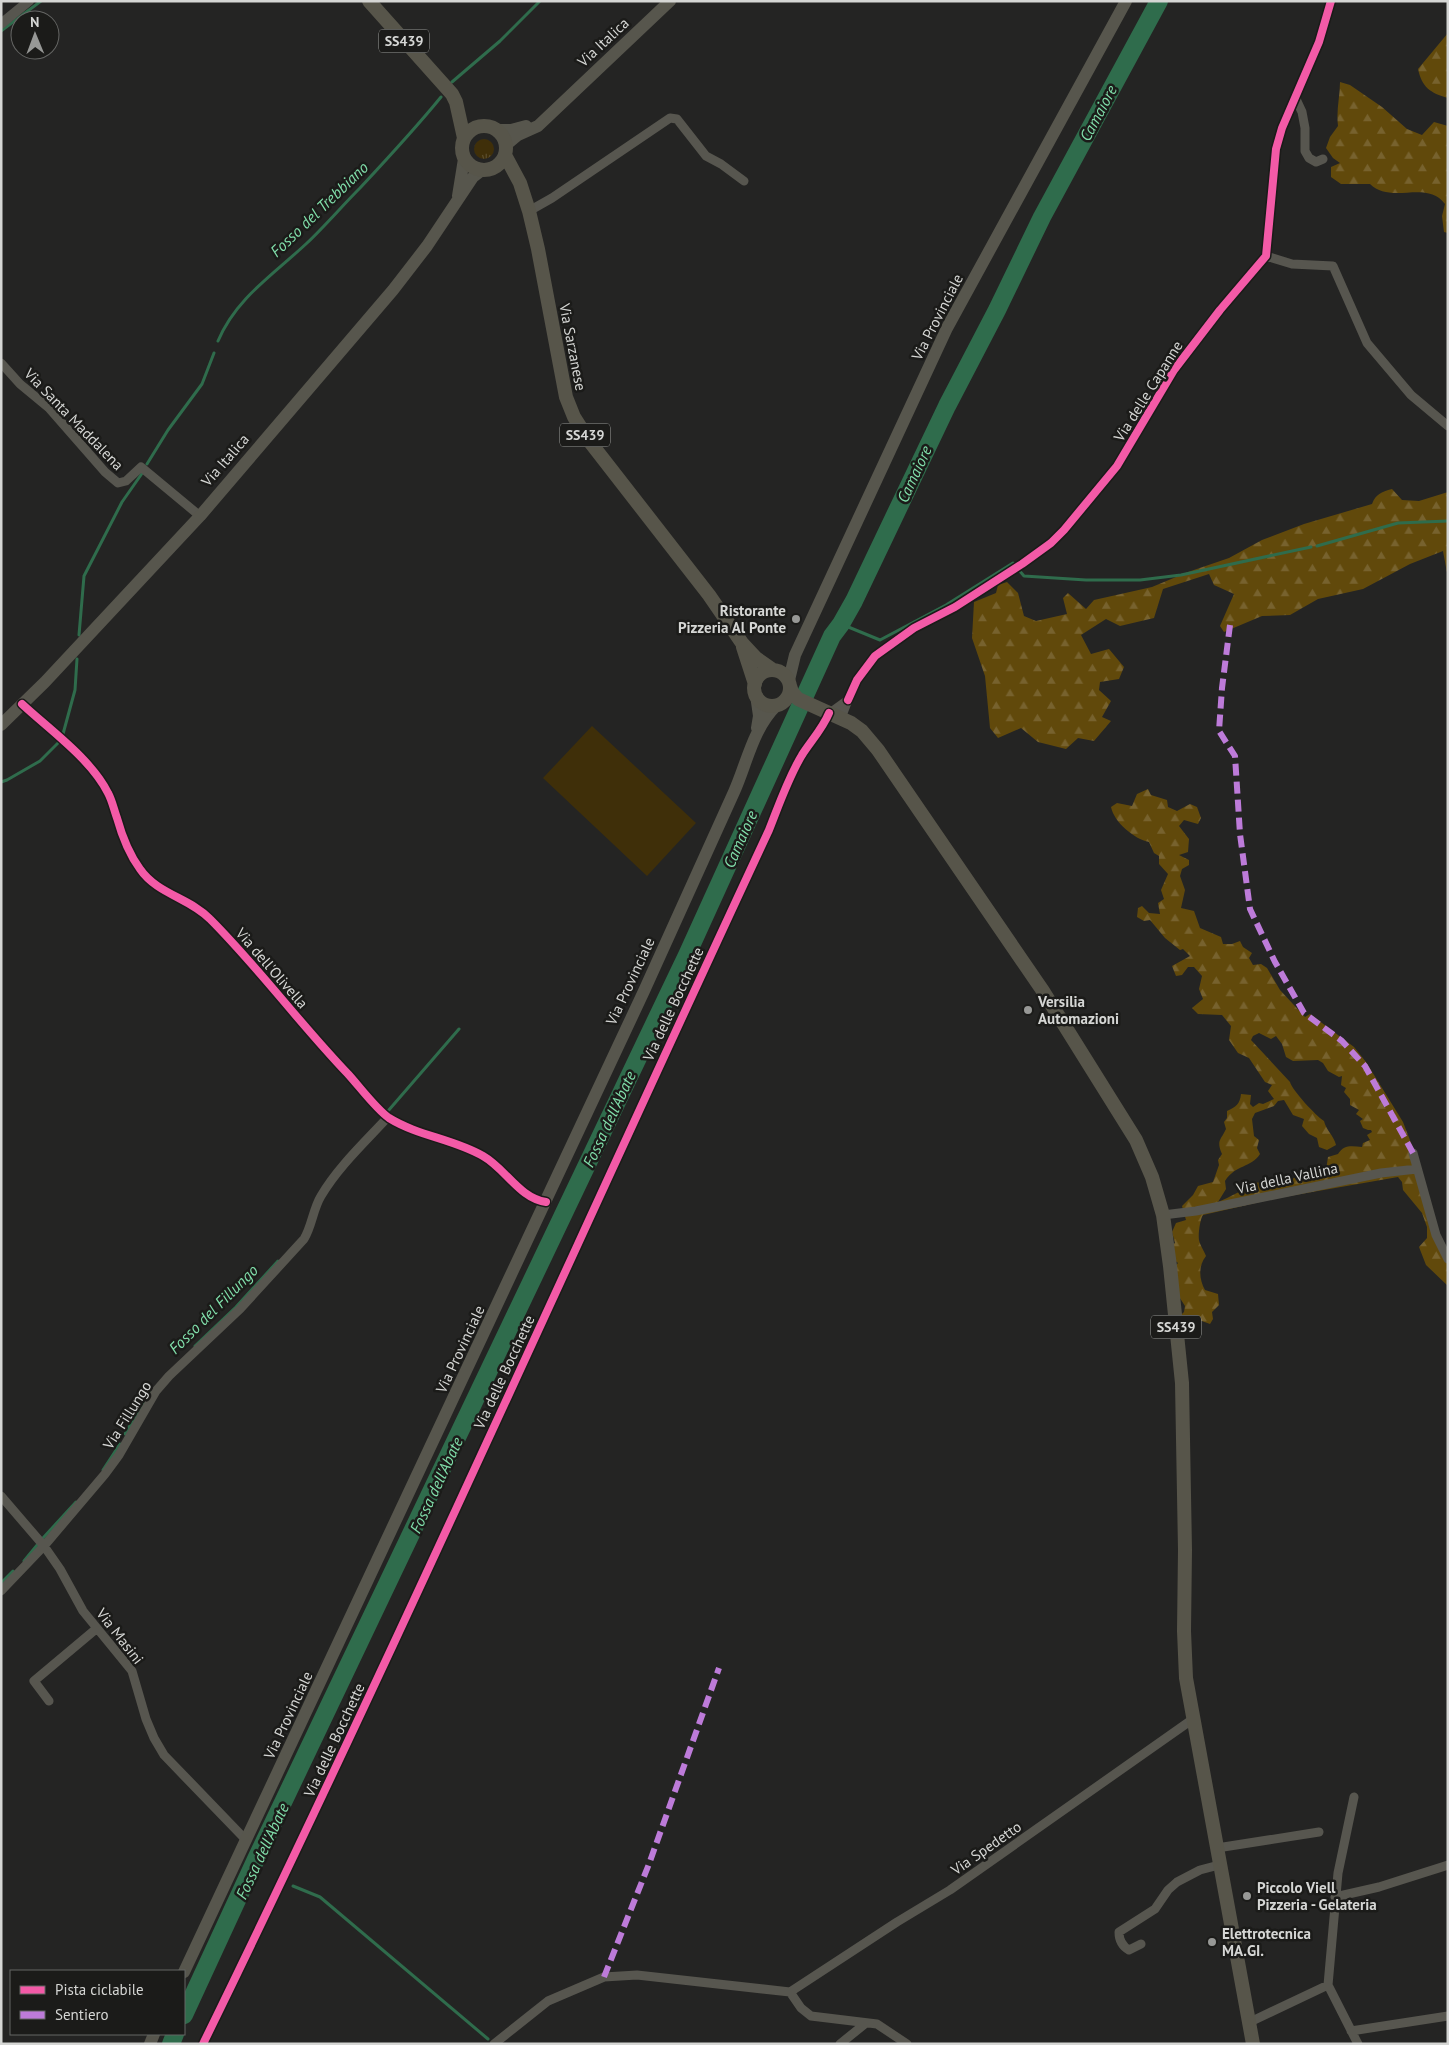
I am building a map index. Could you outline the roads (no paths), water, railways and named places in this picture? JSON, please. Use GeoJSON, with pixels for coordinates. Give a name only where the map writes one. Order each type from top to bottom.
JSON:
{"type":"FeatureCollection","features":[{"type":"Feature","properties":{"kind":"main road","name":"SS439"},"geometry":{"type":"LineString","coordinates":[[369,1],[440,80],[456,102],[481,126]]}},
{"type":"Feature","properties":{"kind":"main road","name":"Via Italica"},"geometry":{"type":"LineString","coordinates":[[505,150],[518,135],[538,126],[670,1]]}},
{"type":"Feature","properties":{"kind":"main road","name":"Via Provinciale"},"geometry":{"type":"LineString","coordinates":[[789,683],[795,656],[947,328],[1126,1]]}},
{"type":"Feature","properties":{"kind":"main road","name":"SS439"},"geometry":{"type":"LineString","coordinates":[[456,102],[464,138],[462,152],[464,159]]}},
{"type":"Feature","properties":{"kind":"main road","name":"Via Italica"},"geometry":{"type":"LineString","coordinates":[[498,130],[511,130],[528,125],[558,107]]}},
{"type":"Feature","properties":{"kind":"main road"},"geometry":{"type":"LineString","coordinates":[[464,138],[471,130],[481,126],[490,126],[498,130]]}},
{"type":"Feature","properties":{"kind":"main road","name":"SS439"},"geometry":{"type":"LineString","coordinates":[[498,130],[503,137],[505,150],[520,183]]}},
{"type":"Feature","properties":{"kind":"main road"},"geometry":{"type":"LineString","coordinates":[[486,169],[499,164],[505,150]]}},
{"type":"Feature","properties":{"kind":"main road","name":"Via Italica"},"geometry":{"type":"LineString","coordinates":[[456,202],[464,159]]}},
{"type":"Feature","properties":{"kind":"main road"},"geometry":{"type":"LineString","coordinates":[[464,159],[472,166],[503,172],[520,183]]}},
{"type":"Feature","properties":{"kind":"main road","name":"Via Italica"},"geometry":{"type":"LineString","coordinates":[[1,725],[45,682],[200,516],[393,290],[427,246],[473,178],[486,169]]}},
{"type":"Feature","properties":{"kind":"main road","name":"Via Sarzanese"},"geometry":{"type":"LineString","coordinates":[[520,183],[529,211],[543,274],[564,391],[574,417],[590,442],[693,574],[742,644],[756,658],[775,670]]}},
{"type":"Feature","properties":{"kind":"main road","name":"Via Sarzanese"},"geometry":{"type":"LineString","coordinates":[[742,644],[755,689]]}},
{"type":"Feature","properties":{"kind":"main road","name":"Via Provinciale"},"geometry":{"type":"LineString","coordinates":[[775,670],[790,662],[795,656]]}},
{"type":"Feature","properties":{"kind":"main road"},"geometry":{"type":"LineString","coordinates":[[775,670],[784,674],[789,683],[792,692],[798,699],[767,705],[755,689],[764,672],[775,670]]}},
{"type":"Feature","properties":{"kind":"main road"},"geometry":{"type":"LineString","coordinates":[[780,703],[789,693],[789,683]]}},
{"type":"Feature","properties":{"kind":"main road","name":"Via Provinciale"},"geometry":{"type":"LineString","coordinates":[[755,689],[759,716],[756,735]]}},
{"type":"Feature","properties":{"kind":"main road","name":"SS439"},"geometry":{"type":"LineString","coordinates":[[798,699],[832,714],[862,731],[878,750],[1044,992],[1136,1140],[1152,1177],[1163,1215],[1182,1383],[1186,1678],[1253,2044]]}},
{"type":"Feature","properties":{"kind":"main road","name":"Via Provinciale"},"geometry":{"type":"LineString","coordinates":[[185,1970],[666,943],[736,788],[756,735],[766,717],[780,703]]}},
{"type":"Feature","properties":{"kind":"street"},"geometry":{"type":"LineString","coordinates":[[1,24],[28,1]]}},
{"type":"Feature","properties":{"kind":"street"},"geometry":{"type":"LineString","coordinates":[[1331,1],[1319,42],[1282,128],[1276,149],[1266,256],[1292,264],[1333,266],[1367,343],[1412,396],[1448,426]]}},
{"type":"Feature","properties":{"kind":"street"},"geometry":{"type":"LineString","coordinates":[[1295,97],[1302,112],[1305,128],[1305,151],[1309,158],[1316,162],[1323,159]]}},
{"type":"Feature","properties":{"kind":"street"},"geometry":{"type":"LineString","coordinates":[[529,211],[552,198],[670,118],[678,119],[706,156],[721,164],[744,181]]}},
{"type":"Feature","properties":{"kind":"street","name":"Via delle Capanne"},"geometry":{"type":"LineString","coordinates":[[832,714],[848,700],[856,680],[875,656],[914,628],[955,607],[1022,564],[1051,543],[1064,530],[1117,466],[1174,370],[1220,310],[1266,256]]}},
{"type":"Feature","properties":{"kind":"street","name":"Via Santa Maddalena"},"geometry":{"type":"LineString","coordinates":[[1,362],[20,384],[49,408],[104,472],[118,483],[126,482],[144,469],[200,516]]}},
{"type":"Feature","properties":{"kind":"street","name":"Via dell'Olivella"},"geometry":{"type":"LineString","coordinates":[[22,704],[90,767],[100,780],[109,794],[123,839],[144,874],[170,895],[192,905],[208,916],[241,951],[312,1036],[388,1117],[412,1130],[456,1143],[485,1157],[505,1173],[528,1197],[546,1202]]}},
{"type":"Feature","properties":{"kind":"street","name":"Via delle Bocchette"},"geometry":{"type":"LineString","coordinates":[[203,2044],[394,1645],[769,830],[789,780],[802,755],[825,721],[832,714]]}},
{"type":"Feature","properties":{"kind":"street","name":"Via Fillungo"},"geometry":{"type":"LineString","coordinates":[[1,1591],[44,1546],[119,1455],[156,1391],[169,1376],[240,1309],[304,1239],[310,1228],[319,1198],[388,1117]]}},
{"type":"Feature","properties":{"kind":"street"},"geometry":{"type":"LineString","coordinates":[[1412,1153],[1436,1235],[1448,1259]]}},
{"type":"Feature","properties":{"kind":"street","name":"Via della Vallina"},"geometry":{"type":"LineString","coordinates":[[1163,1215],[1196,1211],[1382,1173],[1418,1169]]}},
{"type":"Feature","properties":{"kind":"street","name":"Via Masini"},"geometry":{"type":"LineString","coordinates":[[1,1496],[44,1546],[96,1629],[132,1671],[146,1719],[164,1755],[246,1840]]}},
{"type":"Feature","properties":{"kind":"street"},"geometry":{"type":"LineString","coordinates":[[49,1701],[34,1681],[96,1629]]}},
{"type":"Feature","properties":{"kind":"street","name":"Via Spedetto"},"geometry":{"type":"LineString","coordinates":[[790,1992],[897,1922],[950,1890],[1193,1720]]}},
{"type":"Feature","properties":{"kind":"street"},"geometry":{"type":"LineString","coordinates":[[1354,1797],[1338,1873],[1328,1985],[1358,2044]]}},
{"type":"Feature","properties":{"kind":"street"},"geometry":{"type":"LineString","coordinates":[[1217,1848],[1319,1832]]}},
{"type":"Feature","properties":{"kind":"street"},"geometry":{"type":"LineString","coordinates":[[1141,1944],[1129,1950],[1124,1947],[1119,1938],[1119,1932],[1155,1909],[1168,1890],[1177,1882],[1200,1870],[1219,1865]]}},
{"type":"Feature","properties":{"kind":"street"},"geometry":{"type":"LineString","coordinates":[[1335,1897],[1379,1887],[1448,1865]]}},
{"type":"Feature","properties":{"kind":"street"},"geometry":{"type":"LineString","coordinates":[[494,2044],[548,2001],[604,1976],[637,1976],[790,1992],[801,2008],[811,2016],[877,2024],[908,2044]]}},
{"type":"Feature","properties":{"kind":"street"},"geometry":{"type":"LineString","coordinates":[[1250,2022],[1328,1985]]}},
{"type":"Feature","properties":{"kind":"street"},"geometry":{"type":"LineString","coordinates":[[1352,2031],[1448,2016]]}},
{"type":"Feature","properties":{"kind":"street"},"geometry":{"type":"LineString","coordinates":[[840,2044],[866,2023]]}},
{"type":"Feature","properties":{"kind":"waterway"},"geometry":{"type":"LineString","coordinates":[[1,31],[41,1]]}},
{"type":"Feature","properties":{"kind":"waterway","name":"Fosso del Trebbiano"},"geometry":{"type":"LineString","coordinates":[[452,82],[500,41],[540,1]]}},
{"type":"Feature","properties":{"kind":"waterway","name":"Fossa dell'Abate"},"geometry":{"type":"LineString","coordinates":[[185,2013],[256,1859],[687,955],[832,636],[854,601],[947,406],[997,310],[1042,217],[1159,1]]}},
{"type":"Feature","properties":{"kind":"waterway","name":"Fosso del Trebbiano"},"geometry":{"type":"LineString","coordinates":[[218,341],[245,299],[320,230],[441,97]]}},
{"type":"Feature","properties":{"kind":"waterway","name":"Fosso del Trebbiano"},"geometry":{"type":"LineString","coordinates":[[147,464],[168,430],[202,384],[214,353]]}},
{"type":"Feature","properties":{"kind":"waterway","name":"Fosso del Trebbiano"},"geometry":{"type":"LineString","coordinates":[[79,635],[84,576],[122,502],[143,472]]}},
{"type":"Feature","properties":{"kind":"waterway"},"geometry":{"type":"LineString","coordinates":[[1317,546],[1398,523],[1448,521]]}},
{"type":"Feature","properties":{"kind":"waterway"},"geometry":{"type":"LineString","coordinates":[[841,624],[880,640],[946,605],[1013,563],[1024,576],[1086,580],[1140,580],[1181,575],[1311,547]]}},
{"type":"Feature","properties":{"kind":"waterway","name":"Fosso del Trebbiano"},"geometry":{"type":"LineString","coordinates":[[63,734],[75,690],[77,659]]}},
{"type":"Feature","properties":{"kind":"waterway","name":"Fosso del Trebbiano"},"geometry":{"type":"LineString","coordinates":[[1,782],[40,761],[58,743]]}},
{"type":"Feature","properties":{"kind":"waterway","name":"Fosso del Fillungo"},"geometry":{"type":"LineString","coordinates":[[388,1111],[459,1029]]}},
{"type":"Feature","properties":{"kind":"waterway","name":"Fosso del Fillungo"},"geometry":{"type":"LineString","coordinates":[[195,1346],[236,1307],[278,1261]]}},
{"type":"Feature","properties":{"kind":"waterway","name":"Fosso del Fillungo"},"geometry":{"type":"LineString","coordinates":[[125,1434],[150,1392]]}},
{"type":"Feature","properties":{"kind":"waterway","name":"Fosso del Fillungo"},"geometry":{"type":"LineString","coordinates":[[103,1470],[120,1444]]}},
{"type":"Feature","properties":{"kind":"waterway","name":"Fosso del Fillungo"},"geometry":{"type":"LineString","coordinates":[[43,1538],[76,1502]]}},
{"type":"Feature","properties":{"kind":"waterway","name":"Fosso del Fillungo"},"geometry":{"type":"LineString","coordinates":[[24,1561],[38,1544]]}},
{"type":"Feature","properties":{"kind":"waterway","name":"Fosso del Fillungo"},"geometry":{"type":"LineString","coordinates":[[1,1583],[13,1571]]}},
{"type":"Feature","properties":{"kind":"waterway"},"geometry":{"type":"LineString","coordinates":[[293,1886],[320,1897],[488,2039]]}},
{"type":"Feature","properties":{"kind":"waterway","name":"Fossa dell'Abate"},"geometry":{"type":"LineString","coordinates":[[171,2044],[175,2035]]}},
{"type":"Feature","properties":{"kind":"place","name":"Ristorante Pizzeria Al Ponte"},"geometry":{"type":"Point","coordinates":[796,619]}},
{"type":"Feature","properties":{"kind":"place","name":"Versilia Automazioni"},"geometry":{"type":"Point","coordinates":[1028,1010]}},
{"type":"Feature","properties":{"kind":"place","name":"Piccolo Viell Pizzeria - Gelateria"},"geometry":{"type":"Point","coordinates":[1247,1896]}},
{"type":"Feature","properties":{"kind":"place","name":"Elettrotecnica MA.GI."},"geometry":{"type":"Point","coordinates":[1212,1942]}},
{"type":"Feature","properties":{"kind":"water label","name":"Camaiore"},"geometry":{"type":"Point","coordinates":[1098,113]}},
{"type":"Feature","properties":{"kind":"water label","name":"Camaiore"},"geometry":{"type":"Point","coordinates":[914,474]}},
{"type":"Feature","properties":{"kind":"water label","name":"Camaiore"},"geometry":{"type":"Point","coordinates":[740,839]}}]}
